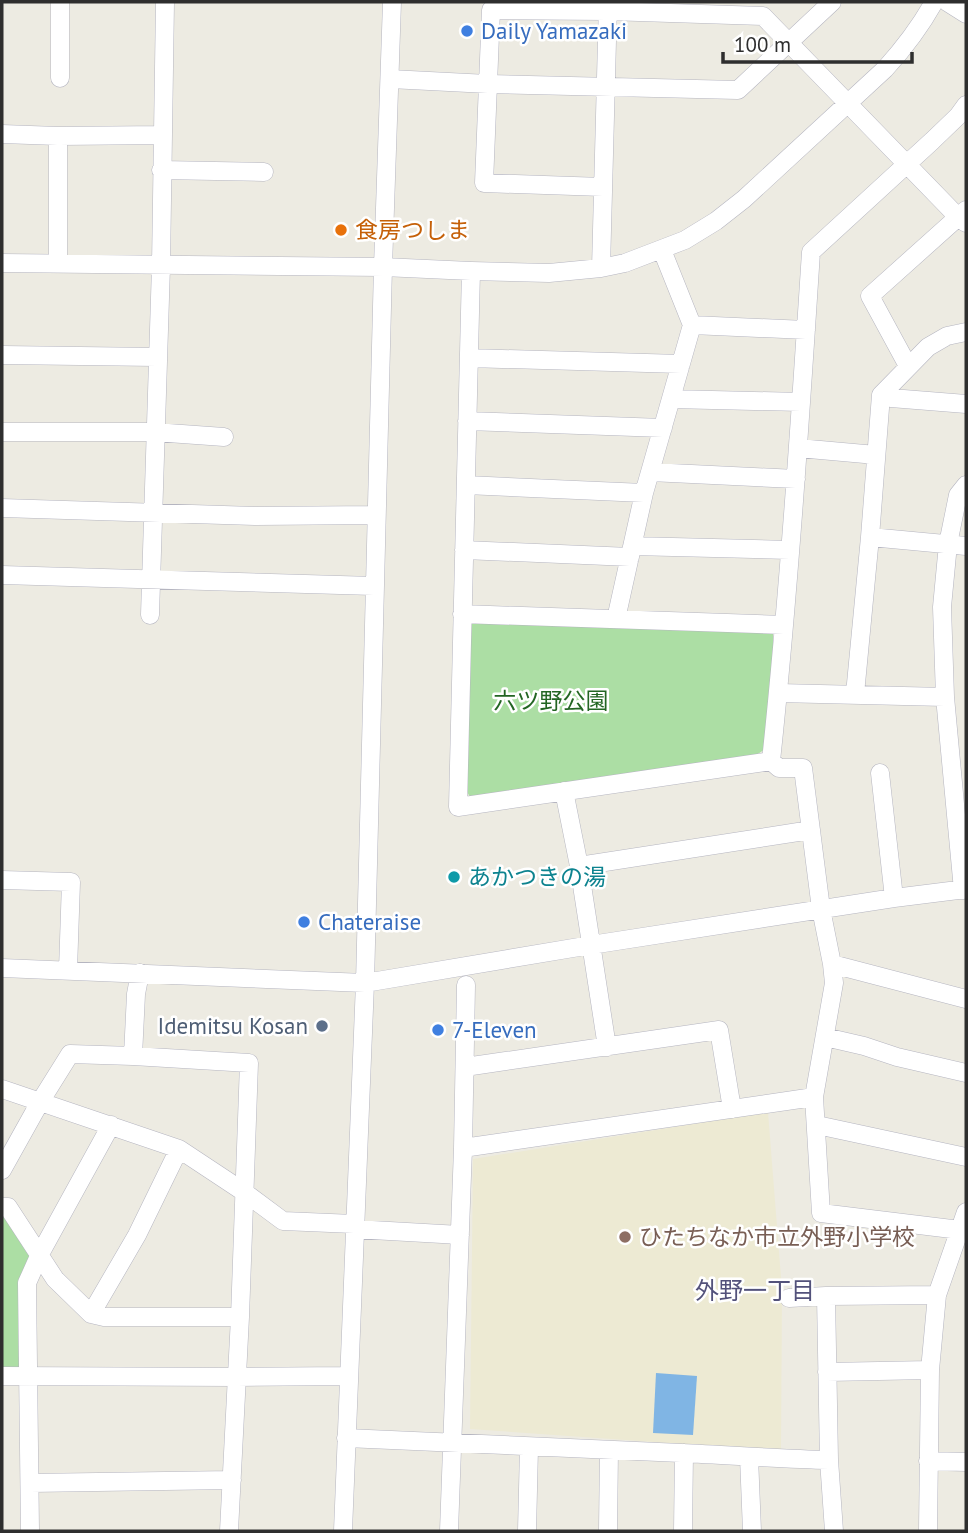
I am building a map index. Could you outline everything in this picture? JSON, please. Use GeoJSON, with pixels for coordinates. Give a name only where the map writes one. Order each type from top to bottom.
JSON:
{"type":"FeatureCollection","features":[{"type":"Feature","properties":{"kind":"street"},"geometry":{"type":"LineString","coordinates":[[60,2],[60,78]]}},
{"type":"Feature","properties":{"kind":"street"},"geometry":{"type":"LineString","coordinates":[[150,615],[161,265],[165,2]]}},
{"type":"Feature","properties":{"kind":"street"},"geometry":{"type":"LineString","coordinates":[[343,1531],[365,983],[391,2]]}},
{"type":"Feature","properties":{"kind":"street"},"geometry":{"type":"LineString","coordinates":[[390,79],[738,90],[832,2]]}},
{"type":"Feature","properties":{"kind":"street"},"geometry":{"type":"LineString","coordinates":[[2,263],[383,267],[549,273],[625,263],[685,240],[744,199],[885,69],[904,48],[934,2]]}},
{"type":"Feature","properties":{"kind":"street"},"geometry":{"type":"LineString","coordinates":[[947,2],[966,14]]}},
{"type":"Feature","properties":{"kind":"street"},"geometry":{"type":"LineString","coordinates":[[601,268],[608,6]]}},
{"type":"Feature","properties":{"kind":"street"},"geometry":{"type":"LineString","coordinates":[[603,187],[484,183],[491,10],[608,6],[763,16],[906,165],[963,217],[870,296],[908,366]]}},
{"type":"Feature","properties":{"kind":"street"},"geometry":{"type":"LineString","coordinates":[[771,761],[796,478],[811,252],[958,116],[966,105]]}},
{"type":"Feature","properties":{"kind":"street"},"geometry":{"type":"LineString","coordinates":[[2,134],[163,135]]}},
{"type":"Feature","properties":{"kind":"street"},"geometry":{"type":"LineString","coordinates":[[58,136],[58,264]]}},
{"type":"Feature","properties":{"kind":"street"},"geometry":{"type":"LineString","coordinates":[[161,170],[264,172]]}},
{"type":"Feature","properties":{"kind":"street"},"geometry":{"type":"LineString","coordinates":[[616,619],[644,493],[692,325],[662,250]]}},
{"type":"Feature","properties":{"kind":"street"},"geometry":{"type":"LineString","coordinates":[[471,271],[458,807],[771,761],[779,768],[803,768],[821,909],[834,983],[814,1097],[821,1213],[960,1230]]}},
{"type":"Feature","properties":{"kind":"street"},"geometry":{"type":"LineString","coordinates":[[692,325],[806,330]]}},
{"type":"Feature","properties":{"kind":"street"},"geometry":{"type":"LineString","coordinates":[[855,694],[881,395],[928,346],[947,336],[966,332]]}},
{"type":"Feature","properties":{"kind":"street"},"geometry":{"type":"LineString","coordinates":[[2,373],[2,355],[157,357]]}},
{"type":"Feature","properties":{"kind":"street"},"geometry":{"type":"LineString","coordinates":[[469,358],[681,365]]}},
{"type":"Feature","properties":{"kind":"street"},"geometry":{"type":"LineString","coordinates":[[881,395],[966,404]]}},
{"type":"Feature","properties":{"kind":"street"},"geometry":{"type":"LineString","coordinates":[[671,399],[801,402]]}},
{"type":"Feature","properties":{"kind":"street"},"geometry":{"type":"LineString","coordinates":[[467,421],[663,428]]}},
{"type":"Feature","properties":{"kind":"street"},"geometry":{"type":"LineString","coordinates":[[2,432],[154,432],[224,437]]}},
{"type":"Feature","properties":{"kind":"street"},"geometry":{"type":"LineString","coordinates":[[798,448],[876,455]]}},
{"type":"Feature","properties":{"kind":"street"},"geometry":{"type":"LineString","coordinates":[[650,472],[796,478]]}},
{"type":"Feature","properties":{"kind":"street"},"geometry":{"type":"LineString","coordinates":[[466,485],[644,493]]}},
{"type":"Feature","properties":{"kind":"street"},"geometry":{"type":"LineString","coordinates":[[2,968],[365,983],[591,944],[965,889],[945,697],[942,607],[948,544],[958,495],[966,485]]}},
{"type":"Feature","properties":{"kind":"street"},"geometry":{"type":"LineString","coordinates":[[2,508],[255,516],[376,515]]}},
{"type":"Feature","properties":{"kind":"street"},"geometry":{"type":"LineString","coordinates":[[870,537],[966,546]]}},
{"type":"Feature","properties":{"kind":"street"},"geometry":{"type":"LineString","coordinates":[[464,550],[790,551]]}},
{"type":"Feature","properties":{"kind":"street"},"geometry":{"type":"LineString","coordinates":[[2,575],[374,586]]}},
{"type":"Feature","properties":{"kind":"street"},"geometry":{"type":"LineString","coordinates":[[462,614],[784,625]]}},
{"type":"Feature","properties":{"kind":"street"},"geometry":{"type":"LineString","coordinates":[[778,692],[945,697]]}},
{"type":"Feature","properties":{"kind":"street"},"geometry":{"type":"LineString","coordinates":[[880,773],[894,898]]}},
{"type":"Feature","properties":{"kind":"street"},"geometry":{"type":"LineString","coordinates":[[564,791],[579,866],[607,1047]]}},
{"type":"Feature","properties":{"kind":"street"},"geometry":{"type":"LineString","coordinates":[[579,866],[811,830]]}},
{"type":"Feature","properties":{"kind":"street"},"geometry":{"type":"LineString","coordinates":[[2,880],[71,882],[68,970]]}},
{"type":"Feature","properties":{"kind":"street"},"geometry":{"type":"LineString","coordinates":[[832,964],[966,999]]}},
{"type":"Feature","properties":{"kind":"street"},"geometry":{"type":"LineString","coordinates":[[133,1056],[136,995],[140,973]]}},
{"type":"Feature","properties":{"kind":"street"},"geometry":{"type":"LineString","coordinates":[[449,1531],[467,985]]}},
{"type":"Feature","properties":{"kind":"street"},"geometry":{"type":"LineString","coordinates":[[465,1067],[719,1030],[732,1109]]}},
{"type":"Feature","properties":{"kind":"street"},"geometry":{"type":"LineString","coordinates":[[825,1037],[966,1073]]}},
{"type":"Feature","properties":{"kind":"street"},"geometry":{"type":"LineString","coordinates":[[3,1164],[70,1054],[249,1063],[229,1531]]}},
{"type":"Feature","properties":{"kind":"street"},"geometry":{"type":"LineString","coordinates":[[2,1089],[180,1149],[283,1221],[460,1235]]}},
{"type":"Feature","properties":{"kind":"street"},"geometry":{"type":"LineString","coordinates":[[463,1148],[814,1097]]}},
{"type":"Feature","properties":{"kind":"street"},"geometry":{"type":"LineString","coordinates":[[30,1531],[27,1283],[40,1254],[111,1125]]}},
{"type":"Feature","properties":{"kind":"street"},"geometry":{"type":"LineString","coordinates":[[817,1125],[966,1157]]}},
{"type":"Feature","properties":{"kind":"street"},"geometry":{"type":"LineString","coordinates":[[91,1314],[137,1235],[180,1149]]}},
{"type":"Feature","properties":{"kind":"street"},"geometry":{"type":"LineString","coordinates":[[2,1207],[8,1206],[55,1279],[91,1314],[104,1317],[240,1317]]}},
{"type":"Feature","properties":{"kind":"street"},"geometry":{"type":"LineString","coordinates":[[928,1531],[930,1370],[937,1295],[966,1212]]}},
{"type":"Feature","properties":{"kind":"street"},"geometry":{"type":"LineString","coordinates":[[789,1298],[937,1295]]}},
{"type":"Feature","properties":{"kind":"street"},"geometry":{"type":"LineString","coordinates":[[826,1296],[829,1460],[834,1531]]}},
{"type":"Feature","properties":{"kind":"street"},"geometry":{"type":"LineString","coordinates":[[827,1372],[930,1370]]}},
{"type":"Feature","properties":{"kind":"street"},"geometry":{"type":"LineString","coordinates":[[2,1376],[348,1376]]}},
{"type":"Feature","properties":{"kind":"street"},"geometry":{"type":"LineString","coordinates":[[346,1438],[829,1460]]}},
{"type":"Feature","properties":{"kind":"street"},"geometry":{"type":"LineString","coordinates":[[527,1531],[529,1448]]}},
{"type":"Feature","properties":{"kind":"street"},"geometry":{"type":"LineString","coordinates":[[608,1531],[609,1450]]}},
{"type":"Feature","properties":{"kind":"street"},"geometry":{"type":"LineString","coordinates":[[683,1531],[684,1453]]}},
{"type":"Feature","properties":{"kind":"street"},"geometry":{"type":"LineString","coordinates":[[749,1457],[752,1531]]}},
{"type":"Feature","properties":{"kind":"street"},"geometry":{"type":"LineString","coordinates":[[928,1461],[966,1462]]}},
{"type":"Feature","properties":{"kind":"street"},"geometry":{"type":"LineString","coordinates":[[30,1483],[232,1480]]}},
{"type":"Feature","properties":{"kind":"shaded area","name":"ひたちなか市立外野小学校"},"geometry":{"type":"Polygon","coordinates":[[[768,1112],[782,1290],[781,1451],[470,1429],[473,1159],[768,1112]]]}},
{"type":"Feature","properties":{"kind":"green space","name":"六ツ野公園"},"geometry":{"type":"Polygon","coordinates":[[[470,618],[773,632],[773,689],[768,747],[755,756],[470,797],[466,790],[470,618]]]}},
{"type":"Feature","properties":{"kind":"green space"},"geometry":{"type":"Polygon","coordinates":[[[2,1212],[33,1254],[21,1367],[16,1371],[2,1371],[2,1212]]]}},
{"type":"Feature","properties":{"kind":"water"},"geometry":{"type":"Polygon","coordinates":[[[656,1373],[697,1376],[693,1435],[653,1433],[656,1373]]]}},
{"type":"Feature","properties":{"kind":"place","name":"Daily Yamazaki"},"geometry":{"type":"Point","coordinates":[467,31]}},
{"type":"Feature","properties":{"kind":"place","name":"食房つしま"},"geometry":{"type":"Point","coordinates":[341,230]}},
{"type":"Feature","properties":{"kind":"place","name":"あかつきの湯"},"geometry":{"type":"Point","coordinates":[454,877]}},
{"type":"Feature","properties":{"kind":"place","name":"Chateraise"},"geometry":{"type":"Point","coordinates":[304,922]}},
{"type":"Feature","properties":{"kind":"place","name":"Idemitsu Kosan"},"geometry":{"type":"Point","coordinates":[322,1026]}},
{"type":"Feature","properties":{"kind":"place","name":"7-Eleven"},"geometry":{"type":"Point","coordinates":[438,1030]}},
{"type":"Feature","properties":{"kind":"place","name":"ひたちなか市立外野小学校"},"geometry":{"type":"Point","coordinates":[625,1237]}},
{"type":"Feature","properties":{"kind":"district","name":"外野一丁目"},"geometry":{"type":"Point","coordinates":[755,1291]}}]}
